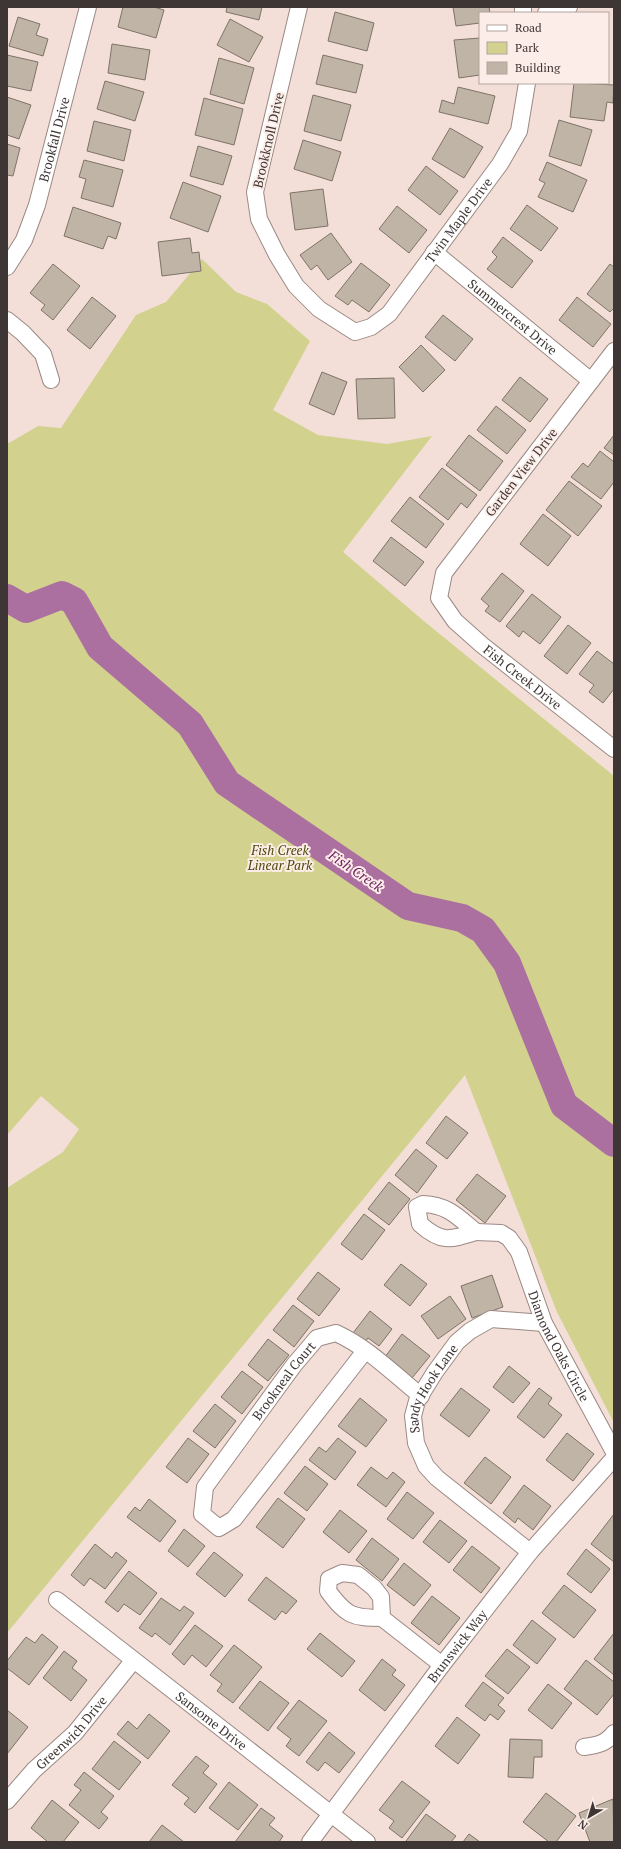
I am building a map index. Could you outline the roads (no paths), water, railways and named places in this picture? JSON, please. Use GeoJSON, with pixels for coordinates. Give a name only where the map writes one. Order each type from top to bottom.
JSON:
{"type":"FeatureCollection","features":[{"type":"Feature","properties":{"kind":"street","name":"Brookfall Drive"},"geometry":{"type":"LineString","coordinates":[[7,267],[24,240],[37,205],[88,7]]}},
{"type":"Feature","properties":{"kind":"street","name":"Brookknoll Drive"},"geometry":{"type":"LineString","coordinates":[[299,7],[255,192],[260,219],[277,256],[296,286],[319,309],[355,332]]}},
{"type":"Feature","properties":{"kind":"street"},"geometry":{"type":"LineString","coordinates":[[550,12],[569,7]]}},
{"type":"Feature","properties":{"kind":"street","name":"Twin Maple Drive"},"geometry":{"type":"LineString","coordinates":[[355,332],[371,327],[389,314],[500,164],[519,131],[527,84]]}},
{"type":"Feature","properties":{"kind":"street","name":"Summercrest Drive"},"geometry":{"type":"LineString","coordinates":[[434,252],[591,381]]}},
{"type":"Feature","properties":{"kind":"street"},"geometry":{"type":"LineString","coordinates":[[7,320],[23,333],[43,354],[51,380]]}},
{"type":"Feature","properties":{"kind":"street","name":"Garden View Drive"},"geometry":{"type":"LineString","coordinates":[[439,598],[444,573],[614,351]]}},
{"type":"Feature","properties":{"kind":"street","name":"Fish Creek Drive"},"geometry":{"type":"LineString","coordinates":[[439,598],[455,621],[482,646],[611,741]]}},
{"type":"Feature","properties":{"kind":"street","name":"Diamond Oaks Circle"},"geometry":{"type":"LineString","coordinates":[[476,1232],[501,1233],[509,1238],[519,1252],[544,1323],[614,1452]]}},
{"type":"Feature","properties":{"kind":"street","name":"Sandy Hook Lane"},"geometry":{"type":"LineString","coordinates":[[530,1552],[437,1478],[426,1466],[416,1443],[413,1416],[417,1401],[440,1366],[458,1342],[470,1331],[491,1319],[544,1323]]}},
{"type":"Feature","properties":{"kind":"street","name":"Brookneal Court"},"geometry":{"type":"LineString","coordinates":[[365,1351],[234,1519],[219,1528],[202,1514],[206,1487],[294,1365],[317,1338],[336,1333],[352,1340],[421,1396]]}},
{"type":"Feature","properties":{"kind":"street","name":"Brunswick Way"},"geometry":{"type":"LineString","coordinates":[[310,1842],[442,1665],[530,1552],[614,1458]]}},
{"type":"Feature","properties":{"kind":"street","name":"Sansome Drive"},"geometry":{"type":"LineString","coordinates":[[56,1600],[367,1842]]}},
{"type":"Feature","properties":{"kind":"street"},"geometry":{"type":"LineString","coordinates":[[382,1618],[442,1665]]}},
{"type":"Feature","properties":{"kind":"street","name":"Greenwich Drive"},"geometry":{"type":"LineString","coordinates":[[7,1801],[34,1770],[75,1733],[133,1661]]}},
{"type":"Feature","properties":{"kind":"street"},"geometry":{"type":"LineString","coordinates":[[584,1747],[600,1745],[608,1740],[614,1733]]}},
{"type":"Feature","properties":{"kind":"waterway","name":"Fish Creek"},"geometry":{"type":"LineString","coordinates":[[7,598],[26,609],[62,595],[74,601],[100,647],[190,724],[227,783],[408,906],[462,918],[483,930],[507,963],[564,1105],[614,1143]]}},
{"type":"Feature","properties":{"kind":"park label","name":"Fish Creek Linear Park"},"geometry":{"type":"Point","coordinates":[280,858]}}]}
